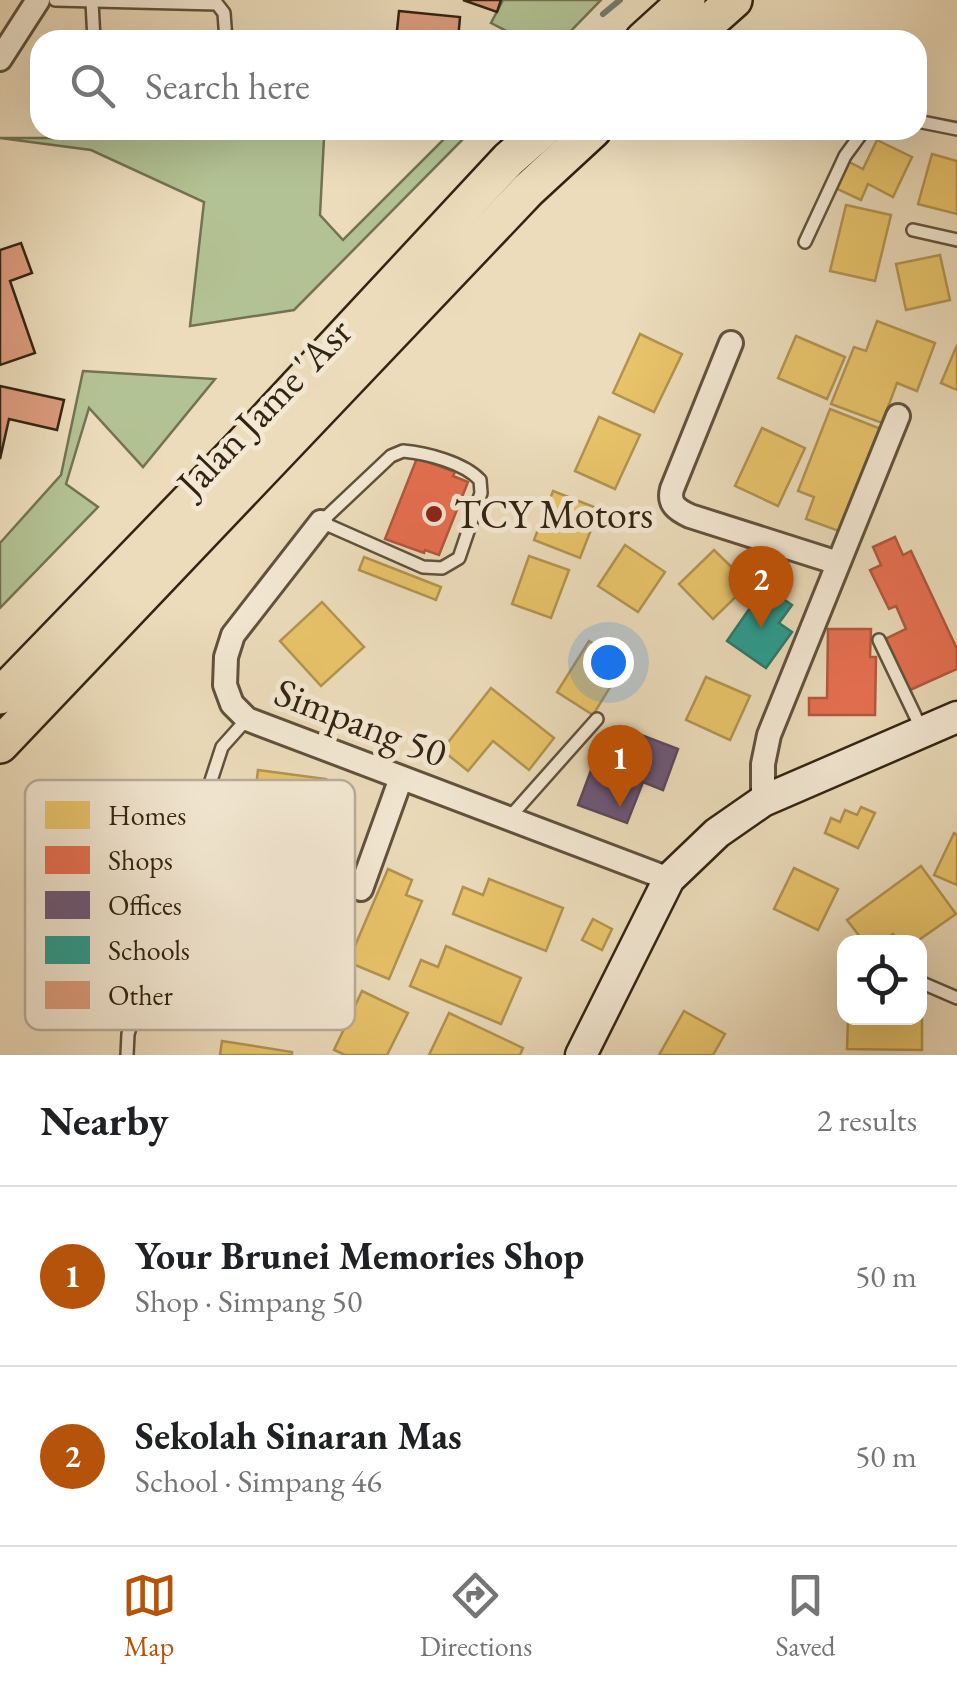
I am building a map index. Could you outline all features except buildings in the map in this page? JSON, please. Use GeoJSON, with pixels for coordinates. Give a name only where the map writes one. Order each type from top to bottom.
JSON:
{"type":"FeatureCollection","features":[{"type":"Feature","properties":{"kind":"main road"},"geometry":{"type":"LineString","coordinates":[[653,30],[687,0]]}},
{"type":"Feature","properties":{"kind":"main road"},"geometry":{"type":"LineString","coordinates":[[701,30],[734,0]]}},
{"type":"Feature","properties":{"kind":"main road","name":"Jalan Jame 'Asr"},"geometry":{"type":"LineString","coordinates":[[0,696],[531,140]]}},
{"type":"Feature","properties":{"kind":"main road","name":"Jalan Jame 'Asr"},"geometry":{"type":"LineString","coordinates":[[0,745],[528,190],[582,140]]}},
{"type":"Feature","properties":{"kind":"main road"},"geometry":{"type":"LineString","coordinates":[[582,1055],[669,879],[717,834],[763,802],[957,717]]}},
{"type":"Feature","properties":{"kind":"street"},"geometry":{"type":"LineString","coordinates":[[0,60],[38,0]]}},
{"type":"Feature","properties":{"kind":"street"},"geometry":{"type":"LineString","coordinates":[[731,343],[672,488],[673,504],[690,516],[838,563]]}},
{"type":"Feature","properties":{"kind":"street"},"geometry":{"type":"LineString","coordinates":[[763,802],[763,764],[769,735],[898,416]]}},
{"type":"Feature","properties":{"kind":"street","name":"Simpang 50"},"geometry":{"type":"LineString","coordinates":[[321,522],[233,635],[226,657],[225,685],[232,704],[247,720],[333,766],[401,778],[669,879]]}},
{"type":"Feature","properties":{"kind":"street"},"geometry":{"type":"LineString","coordinates":[[361,888],[401,778]]}},
{"type":"Feature","properties":{"kind":"lane"},"geometry":{"type":"LineString","coordinates":[[55,0],[217,4],[224,13],[225,30]]}},
{"type":"Feature","properties":{"kind":"lane"},"geometry":{"type":"LineString","coordinates":[[92,2],[93,30]]}},
{"type":"Feature","properties":{"kind":"lane"},"geometry":{"type":"LineString","coordinates":[[927,123],[957,129]]}},
{"type":"Feature","properties":{"kind":"lane"},"geometry":{"type":"LineString","coordinates":[[804,242],[857,140]]}},
{"type":"Feature","properties":{"kind":"lane"},"geometry":{"type":"LineString","coordinates":[[913,230],[957,240]]}},
{"type":"Feature","properties":{"kind":"lane"},"geometry":{"type":"LineString","coordinates":[[403,451],[470,470],[482,486],[459,558],[442,568],[423,567],[321,522],[391,456],[403,451]]}},
{"type":"Feature","properties":{"kind":"lane"},"geometry":{"type":"LineString","coordinates":[[880,640],[924,734]]}},
{"type":"Feature","properties":{"kind":"lane"},"geometry":{"type":"LineString","coordinates":[[211,780],[222,747],[247,720]]}},
{"type":"Feature","properties":{"kind":"lane"},"geometry":{"type":"LineString","coordinates":[[508,818],[597,720]]}},
{"type":"Feature","properties":{"kind":"lane"},"geometry":{"type":"LineString","coordinates":[[927,985],[957,998]]}},
{"type":"Feature","properties":{"kind":"lane"},"geometry":{"type":"LineString","coordinates":[[126,1055],[129,1030]]}},
{"type":"Feature","properties":{"kind":"green space"},"geometry":{"type":"Polygon","coordinates":[[[503,0],[601,0],[572,30],[505,30],[491,23],[503,0]]]}},
{"type":"Feature","properties":{"kind":"green space"},"geometry":{"type":"Polygon","coordinates":[[[0,138],[324,140],[320,215],[343,240],[443,140],[462,140],[294,310],[190,326],[204,202],[91,150],[0,138]]]}},
{"type":"Feature","properties":{"kind":"green space"},"geometry":{"type":"Polygon","coordinates":[[[83,371],[215,379],[143,467],[89,408],[66,484],[98,507],[0,608],[0,543],[61,475],[83,371]]]}},
{"type":"Feature","properties":{"kind":"waterway"},"geometry":{"type":"LineString","coordinates":[[603,14],[620,0]]}},
{"type":"Feature","properties":{"kind":"place","name":"TCY Motors"},"geometry":{"type":"Point","coordinates":[434,514]}},
{"type":"Feature","properties":{"kind":"place","name":"Sekolah Sinaran Mas"},"geometry":{"type":"Point","coordinates":[761,628]}},
{"type":"Feature","properties":{"kind":"place","name":"Your Brunei Memories Shop"},"geometry":{"type":"Point","coordinates":[620,807]}}]}
